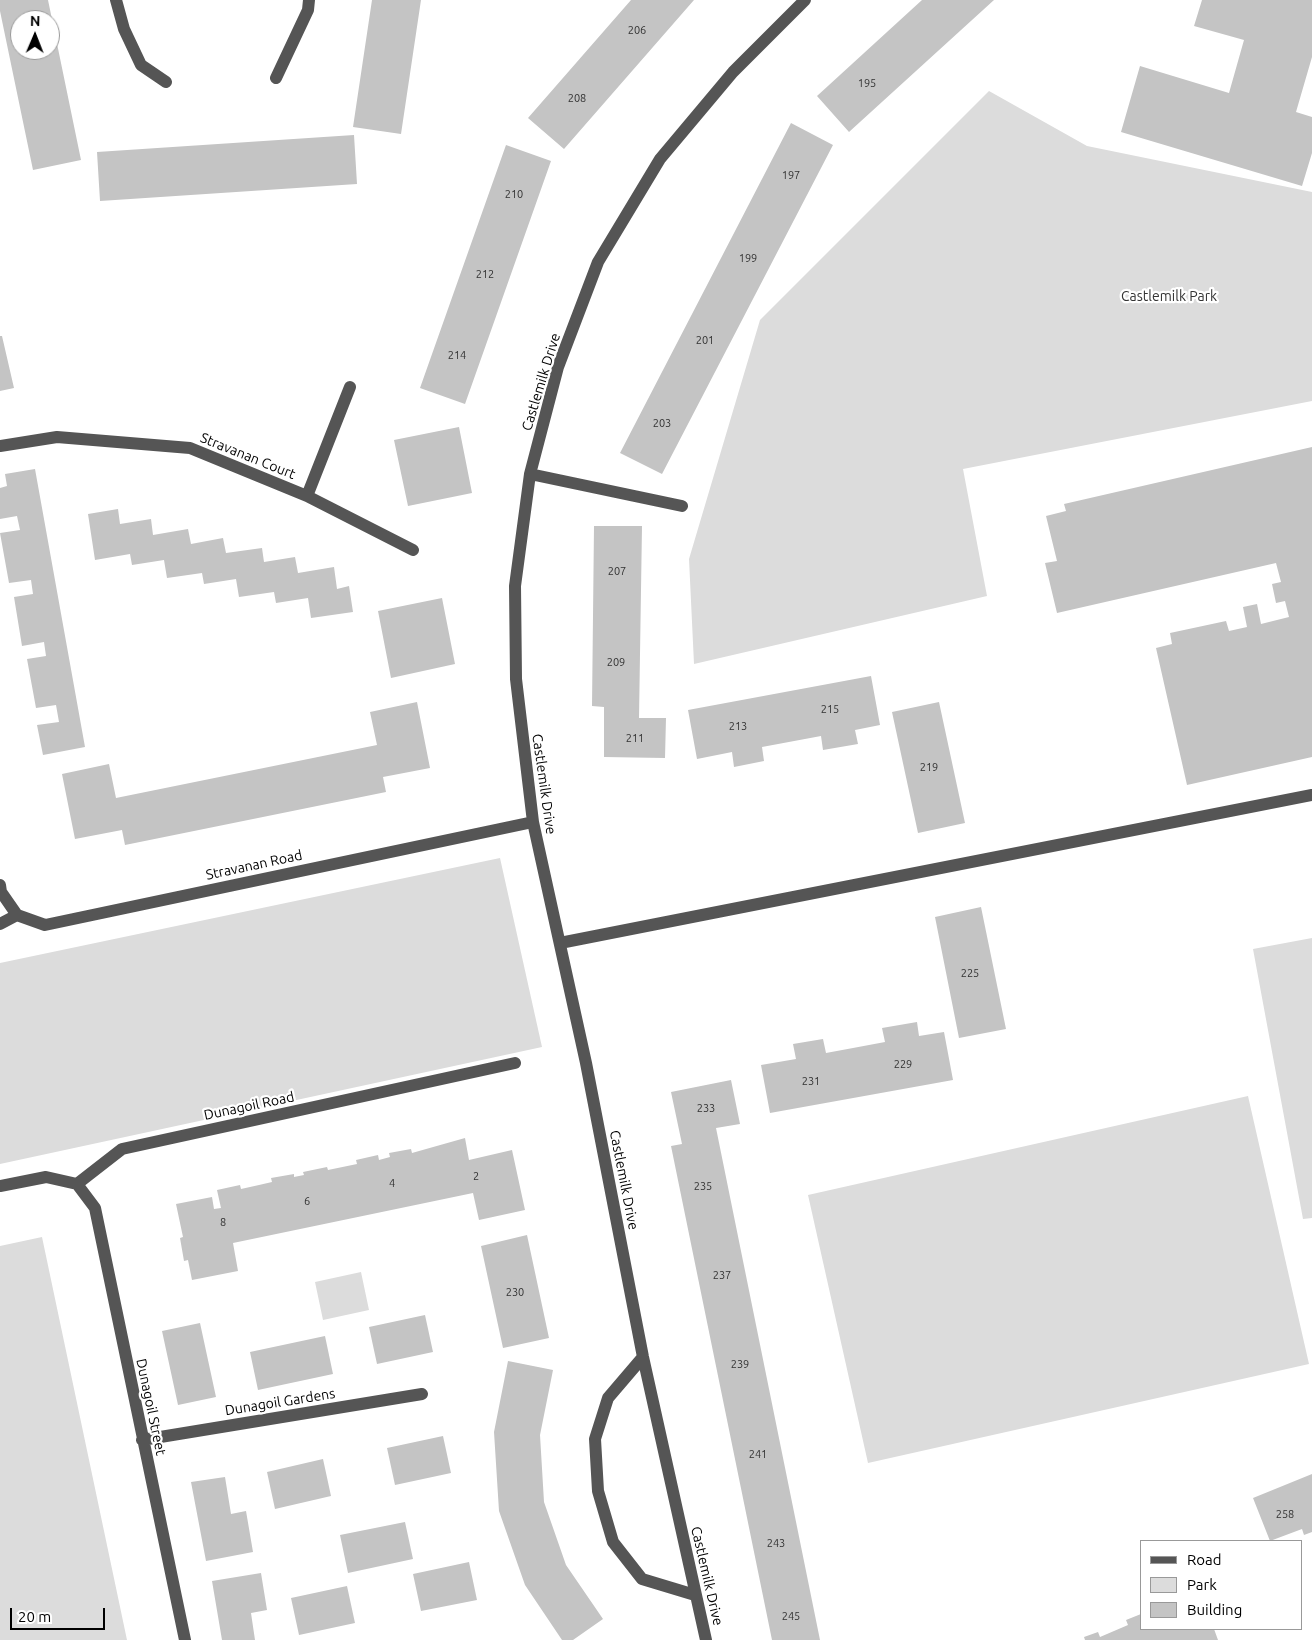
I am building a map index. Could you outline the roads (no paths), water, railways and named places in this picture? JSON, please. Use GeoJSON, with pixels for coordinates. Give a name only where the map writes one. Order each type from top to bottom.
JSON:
{"type":"FeatureCollection","features":[{"type":"Feature","properties":{"kind":"street"},"geometry":{"type":"LineString","coordinates":[[116,0],[124,29],[141,65],[166,82]]}},
{"type":"Feature","properties":{"kind":"street"},"geometry":{"type":"LineString","coordinates":[[276,78],[308,10],[310,0]]}},
{"type":"Feature","properties":{"kind":"street","name":"Castlemilk Drive"},"geometry":{"type":"LineString","coordinates":[[706,1640],[643,1357],[586,1063],[532,822],[516,679],[515,586],[530,474],[558,367],[598,262],[660,159],[733,72],[805,0]]}},
{"type":"Feature","properties":{"kind":"street"},"geometry":{"type":"LineString","coordinates":[[307,496],[350,387]]}},
{"type":"Feature","properties":{"kind":"street","name":"Stravanan Court"},"geometry":{"type":"LineString","coordinates":[[0,446],[57,437],[190,448],[307,496],[413,550]]}},
{"type":"Feature","properties":{"kind":"street"},"geometry":{"type":"LineString","coordinates":[[530,474],[682,506]]}},
{"type":"Feature","properties":{"kind":"street"},"geometry":{"type":"LineString","coordinates":[[560,943],[1312,795]]}},
{"type":"Feature","properties":{"kind":"street","name":"Stravanan Road"},"geometry":{"type":"LineString","coordinates":[[17,915],[45,925],[532,822]]}},
{"type":"Feature","properties":{"kind":"street"},"geometry":{"type":"LineString","coordinates":[[0,885],[1,892],[17,915],[0,924]]}},
{"type":"Feature","properties":{"kind":"street","name":"Dunagoil Road"},"geometry":{"type":"LineString","coordinates":[[77,1184],[122,1149],[515,1063]]}},
{"type":"Feature","properties":{"kind":"street"},"geometry":{"type":"LineString","coordinates":[[0,1186],[46,1177],[77,1184]]}},
{"type":"Feature","properties":{"kind":"street","name":"Dunagoil Street"},"geometry":{"type":"LineString","coordinates":[[77,1184],[95,1208],[185,1640]]}},
{"type":"Feature","properties":{"kind":"street"},"geometry":{"type":"LineString","coordinates":[[643,1357],[608,1398],[595,1438],[598,1491],[612,1542],[642,1579],[695,1595]]}},
{"type":"Feature","properties":{"kind":"street","name":"Dunagoil Gardens"},"geometry":{"type":"LineString","coordinates":[[142,1440],[422,1394]]}},
{"type":"Feature","properties":{"kind":"park label","name":"Castlemilk Park"},"geometry":{"type":"Point","coordinates":[1169,296]}}]}
